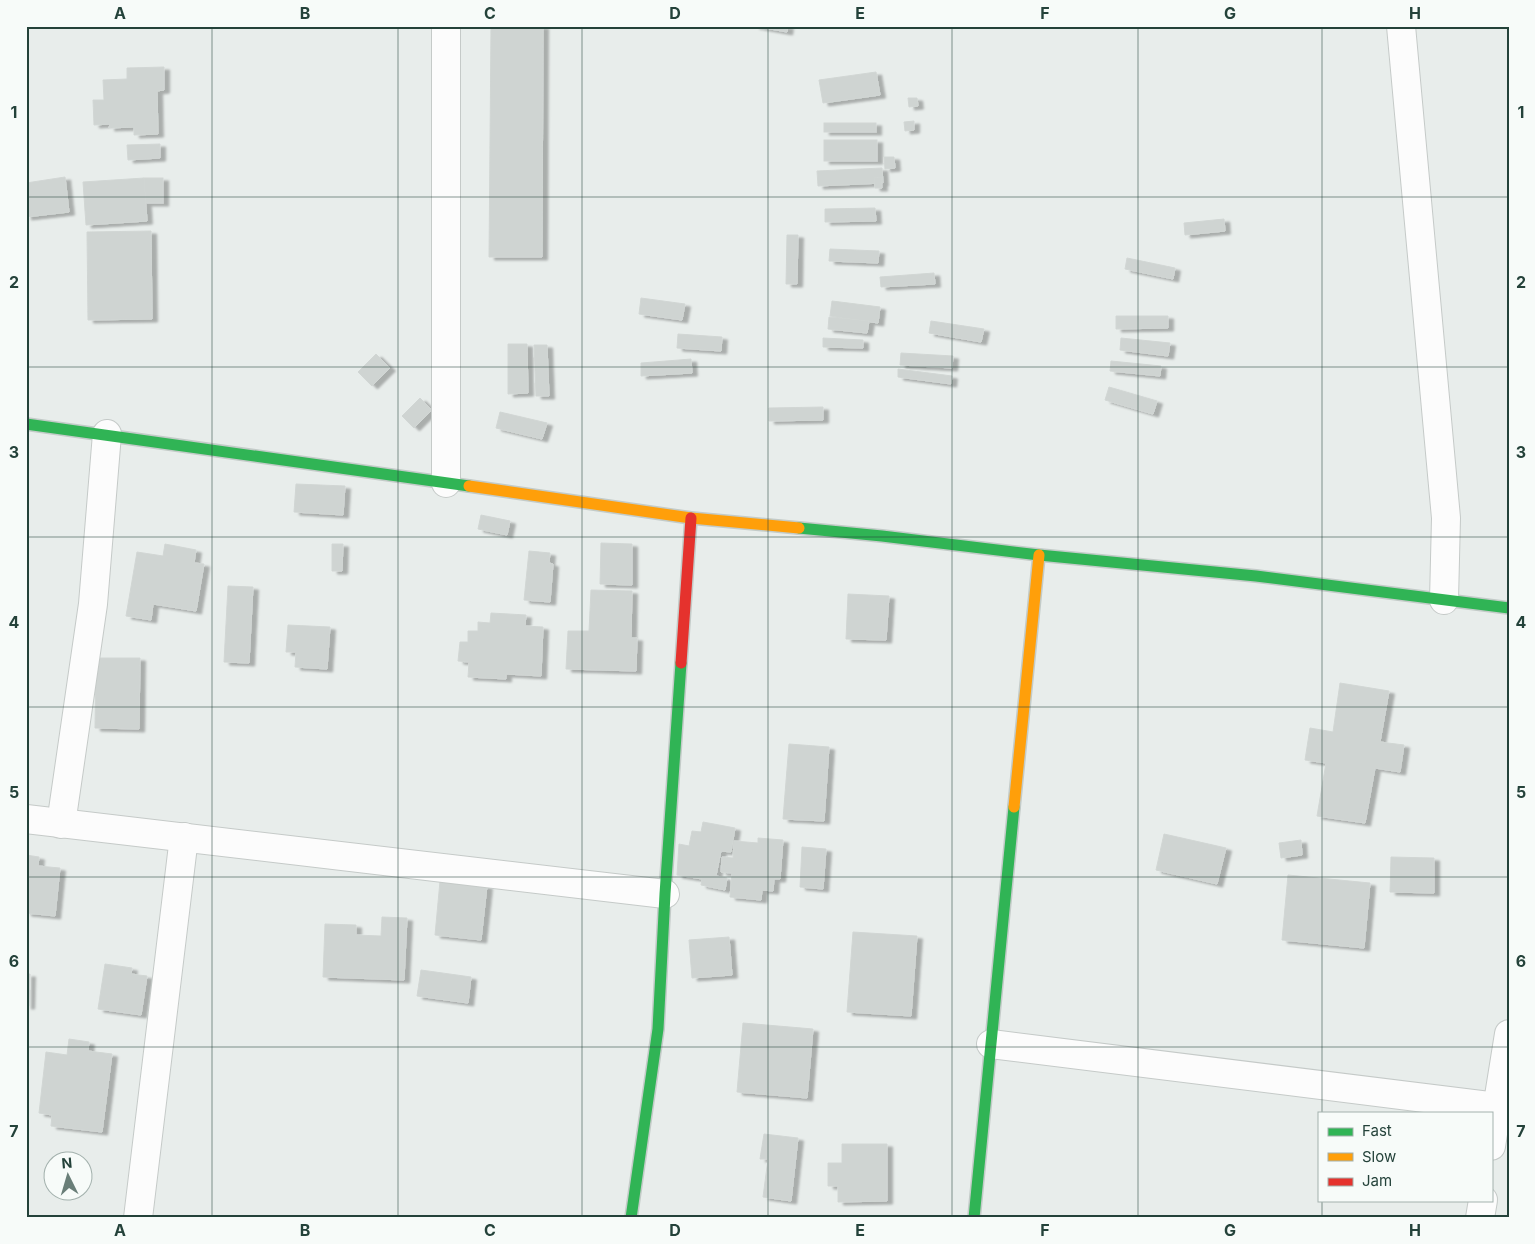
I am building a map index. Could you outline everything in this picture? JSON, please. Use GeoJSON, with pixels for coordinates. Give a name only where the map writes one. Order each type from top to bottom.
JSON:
{"type":"FeatureCollection","features":[{"type":"Feature","properties":{"kind":"street"},"geometry":{"type":"LineString","coordinates":[[446,26],[446,483]]}},
{"type":"Feature","properties":{"kind":"street"},"geometry":{"type":"LineString","coordinates":[[1401,26],[1446,518],[1444,600]]}},
{"type":"Feature","properties":{"kind":"street"},"geometry":{"type":"LineString","coordinates":[[26,424],[691,518],[882,536],[1256,576],[1509,608]]}},
{"type":"Feature","properties":{"kind":"street"},"geometry":{"type":"LineString","coordinates":[[61,824],[93,604],[107,434]]}},
{"type":"Feature","properties":{"kind":"street"},"geometry":{"type":"LineString","coordinates":[[631,1218],[642,1152],[658,1029],[665,894],[691,518]]}},
{"type":"Feature","properties":{"kind":"street"},"geometry":{"type":"LineString","coordinates":[[974,1218],[1039,554]]}},
{"type":"Feature","properties":{"kind":"street"},"geometry":{"type":"LineString","coordinates":[[26,819],[665,894]]}},
{"type":"Feature","properties":{"kind":"street"},"geometry":{"type":"LineString","coordinates":[[138,1218],[184,837]]}},
{"type":"Feature","properties":{"kind":"street"},"geometry":{"type":"LineString","coordinates":[[1492,1140],[1509,1034]]}},
{"type":"Feature","properties":{"kind":"street"},"geometry":{"type":"LineString","coordinates":[[991,1044],[1498,1107]]}},
{"type":"Feature","properties":{"kind":"street"},"geometry":{"type":"LineString","coordinates":[[1480,1218],[1483,1202]]}},
{"type":"Feature","properties":{"kind":"building"},"geometry":{"type":"Polygon","coordinates":[[[491,26],[543,26],[542,257],[489,257],[491,26]]]}},
{"type":"Feature","properties":{"kind":"building"},"geometry":{"type":"Polygon","coordinates":[[[754,26],[788,26],[787,32],[754,26]]]}},
{"type":"Feature","properties":{"kind":"building"},"geometry":{"type":"Polygon","coordinates":[[[164,67],[164,90],[157,91],[158,134],[134,135],[134,127],[109,128],[110,124],[94,125],[93,100],[104,100],[103,80],[127,79],[127,68],[164,67]]]}},
{"type":"Feature","properties":{"kind":"building"},"geometry":{"type":"Polygon","coordinates":[[[876,72],[880,95],[823,103],[819,80],[876,72]]]}},
{"type":"Feature","properties":{"kind":"building"},"geometry":{"type":"Polygon","coordinates":[[[908,98],[917,98],[918,106],[909,107],[908,98]]]}},
{"type":"Feature","properties":{"kind":"building"},"geometry":{"type":"Polygon","coordinates":[[[914,121],[914,130],[905,131],[904,122],[914,121]]]}},
{"type":"Feature","properties":{"kind":"building"},"geometry":{"type":"Polygon","coordinates":[[[824,123],[876,123],[876,132],[824,132],[824,123]]]}},
{"type":"Feature","properties":{"kind":"building"},"geometry":{"type":"Polygon","coordinates":[[[824,140],[877,140],[877,161],[824,161],[824,140]]]}},
{"type":"Feature","properties":{"kind":"building"},"geometry":{"type":"Polygon","coordinates":[[[160,144],[160,158],[128,160],[127,145],[160,144]]]}},
{"type":"Feature","properties":{"kind":"building"},"geometry":{"type":"Polygon","coordinates":[[[884,157],[894,157],[895,168],[885,169],[884,157]]]}},
{"type":"Feature","properties":{"kind":"building"},"geometry":{"type":"Polygon","coordinates":[[[882,168],[883,183],[818,186],[817,171],[882,168]]]}},
{"type":"Feature","properties":{"kind":"building"},"geometry":{"type":"Polygon","coordinates":[[[65,177],[69,212],[26,217],[26,183],[65,177]]]}},
{"type":"Feature","properties":{"kind":"building"},"geometry":{"type":"Polygon","coordinates":[[[881,177],[882,188],[875,188],[874,178],[881,177]]]}},
{"type":"Feature","properties":{"kind":"building"},"geometry":{"type":"Polygon","coordinates":[[[144,178],[163,178],[163,203],[144,203],[144,178]]]}},
{"type":"Feature","properties":{"kind":"building"},"geometry":{"type":"Polygon","coordinates":[[[144,178],[147,221],[86,225],[83,182],[144,178]]]}},
{"type":"Feature","properties":{"kind":"building"},"geometry":{"type":"Polygon","coordinates":[[[875,208],[876,221],[825,222],[825,209],[875,208]]]}},
{"type":"Feature","properties":{"kind":"building"},"geometry":{"type":"Polygon","coordinates":[[[1224,219],[1225,231],[1185,235],[1184,223],[1224,219]]]}},
{"type":"Feature","properties":{"kind":"building"},"geometry":{"type":"Polygon","coordinates":[[[151,231],[152,319],[88,320],[87,232],[151,231]]]}},
{"type":"Feature","properties":{"kind":"building"},"geometry":{"type":"Polygon","coordinates":[[[787,235],[798,235],[797,284],[786,284],[787,235]]]}},
{"type":"Feature","properties":{"kind":"building"},"geometry":{"type":"Polygon","coordinates":[[[830,249],[879,251],[878,263],[829,261],[830,249]]]}},
{"type":"Feature","properties":{"kind":"building"},"geometry":{"type":"Polygon","coordinates":[[[1127,258],[1175,268],[1173,279],[1125,269],[1127,258]]]}},
{"type":"Feature","properties":{"kind":"building"},"geometry":{"type":"Polygon","coordinates":[[[934,273],[935,284],[881,287],[880,277],[934,273]]]}},
{"type":"Feature","properties":{"kind":"building"},"geometry":{"type":"Polygon","coordinates":[[[641,298],[685,304],[682,320],[639,314],[641,298]]]}},
{"type":"Feature","properties":{"kind":"building"},"geometry":{"type":"Polygon","coordinates":[[[832,301],[880,307],[878,323],[830,316],[832,301]]]}},
{"type":"Feature","properties":{"kind":"building"},"geometry":{"type":"Polygon","coordinates":[[[1116,316],[1168,316],[1168,328],[1116,329],[1116,316]]]}},
{"type":"Feature","properties":{"kind":"building"},"geometry":{"type":"Polygon","coordinates":[[[829,317],[869,321],[867,333],[828,329],[829,317]]]}},
{"type":"Feature","properties":{"kind":"building"},"geometry":{"type":"Polygon","coordinates":[[[931,321],[984,329],[981,342],[929,333],[931,321]]]}},
{"type":"Feature","properties":{"kind":"building"},"geometry":{"type":"Polygon","coordinates":[[[678,334],[722,337],[721,351],[677,348],[678,334]]]}},
{"type":"Feature","properties":{"kind":"building"},"geometry":{"type":"Polygon","coordinates":[[[823,338],[863,340],[863,348],[823,347],[823,338]]]}},
{"type":"Feature","properties":{"kind":"building"},"geometry":{"type":"Polygon","coordinates":[[[1121,338],[1170,343],[1168,356],[1120,350],[1121,338]]]}},
{"type":"Feature","properties":{"kind":"building"},"geometry":{"type":"Polygon","coordinates":[[[508,344],[527,344],[528,393],[508,394],[508,344]]]}},
{"type":"Feature","properties":{"kind":"building"},"geometry":{"type":"Polygon","coordinates":[[[534,345],[547,345],[549,396],[536,396],[534,345]]]}},
{"type":"Feature","properties":{"kind":"building"},"geometry":{"type":"Polygon","coordinates":[[[901,353],[953,356],[952,368],[900,365],[901,353]]]}},
{"type":"Feature","properties":{"kind":"building"},"geometry":{"type":"Polygon","coordinates":[[[376,354],[390,368],[372,386],[358,372],[376,354]]]}},
{"type":"Feature","properties":{"kind":"building"},"geometry":{"type":"Polygon","coordinates":[[[691,359],[692,373],[641,376],[641,363],[691,359]]]}},
{"type":"Feature","properties":{"kind":"building"},"geometry":{"type":"Polygon","coordinates":[[[1111,361],[1161,366],[1160,376],[1110,371],[1111,361]]]}},
{"type":"Feature","properties":{"kind":"building"},"geometry":{"type":"Polygon","coordinates":[[[898,369],[952,376],[951,384],[898,377],[898,369]]]}},
{"type":"Feature","properties":{"kind":"building"},"geometry":{"type":"Polygon","coordinates":[[[1109,387],[1157,401],[1153,414],[1105,400],[1109,387]]]}},
{"type":"Feature","properties":{"kind":"building"},"geometry":{"type":"Polygon","coordinates":[[[420,398],[432,410],[414,428],[402,416],[420,398]]]}},
{"type":"Feature","properties":{"kind":"building"},"geometry":{"type":"Polygon","coordinates":[[[823,407],[823,420],[769,421],[769,408],[823,407]]]}},
{"type":"Feature","properties":{"kind":"building"},"geometry":{"type":"Polygon","coordinates":[[[500,412],[547,423],[542,439],[496,428],[500,412]]]}},
{"type":"Feature","properties":{"kind":"building"},"geometry":{"type":"Polygon","coordinates":[[[296,484],[345,486],[343,515],[294,512],[296,484]]]}},
{"type":"Feature","properties":{"kind":"building"},"geometry":{"type":"Polygon","coordinates":[[[481,515],[510,521],[507,535],[478,529],[481,515]]]}},
{"type":"Feature","properties":{"kind":"building"},"geometry":{"type":"Polygon","coordinates":[[[601,543],[632,544],[632,585],[600,584],[601,543]]]}},
{"type":"Feature","properties":{"kind":"building"},"geometry":{"type":"Polygon","coordinates":[[[165,544],[196,550],[194,563],[204,564],[196,611],[153,604],[151,620],[126,616],[137,552],[163,556],[165,544]]]}},
{"type":"Feature","properties":{"kind":"building"},"geometry":{"type":"Polygon","coordinates":[[[332,544],[343,544],[342,571],[332,571],[332,544]]]}},
{"type":"Feature","properties":{"kind":"building"},"geometry":{"type":"Polygon","coordinates":[[[529,551],[550,553],[549,563],[553,564],[550,602],[524,600],[529,551]]]}},
{"type":"Feature","properties":{"kind":"building"},"geometry":{"type":"Polygon","coordinates":[[[228,586],[253,587],[249,663],[224,662],[228,586]]]}},
{"type":"Feature","properties":{"kind":"building"},"geometry":{"type":"Polygon","coordinates":[[[591,590],[632,591],[631,638],[637,638],[636,671],[566,669],[568,631],[589,631],[591,590]]]}},
{"type":"Feature","properties":{"kind":"building"},"geometry":{"type":"Polygon","coordinates":[[[848,594],[889,596],[886,640],[846,639],[848,594]]]}},
{"type":"Feature","properties":{"kind":"building"},"geometry":{"type":"Polygon","coordinates":[[[491,613],[526,615],[525,626],[543,627],[541,676],[506,674],[506,679],[468,677],[469,662],[458,661],[460,642],[468,642],[468,631],[478,631],[478,622],[490,623],[491,613]]]}},
{"type":"Feature","properties":{"kind":"building"},"geometry":{"type":"Polygon","coordinates":[[[288,625],[330,627],[327,669],[295,667],[296,652],[286,652],[288,625]]]}},
{"type":"Feature","properties":{"kind":"building"},"geometry":{"type":"Polygon","coordinates":[[[96,658],[140,658],[139,729],[95,728],[96,658]]]}},
{"type":"Feature","properties":{"kind":"building"},"geometry":{"type":"Polygon","coordinates":[[[1340,683],[1389,691],[1380,742],[1404,745],[1400,772],[1375,768],[1365,823],[1317,816],[1326,763],[1305,760],[1310,728],[1333,732],[1340,683]]]}},
{"type":"Feature","properties":{"kind":"building"},"geometry":{"type":"Polygon","coordinates":[[[789,744],[829,747],[824,821],[783,819],[789,744]]]}},
{"type":"Feature","properties":{"kind":"building"},"geometry":{"type":"Polygon","coordinates":[[[703,822],[735,828],[731,852],[721,851],[716,876],[727,878],[725,890],[701,885],[702,879],[677,875],[679,844],[689,846],[692,831],[701,832],[703,822]]]}},
{"type":"Feature","properties":{"kind":"building"},"geometry":{"type":"Polygon","coordinates":[[[1164,834],[1226,848],[1217,884],[1156,870],[1164,834]]]}},
{"type":"Feature","properties":{"kind":"building"},"geometry":{"type":"Polygon","coordinates":[[[758,838],[783,840],[780,879],[774,879],[773,891],[762,890],[761,900],[730,897],[732,873],[721,872],[722,857],[733,858],[734,841],[758,843],[758,838]]]}},
{"type":"Feature","properties":{"kind":"building"},"geometry":{"type":"Polygon","coordinates":[[[1301,840],[1302,855],[1281,858],[1279,843],[1301,840]]]}},
{"type":"Feature","properties":{"kind":"building"},"geometry":{"type":"Polygon","coordinates":[[[802,847],[826,849],[823,889],[800,887],[802,847]]]}},
{"type":"Feature","properties":{"kind":"building"},"geometry":{"type":"Polygon","coordinates":[[[26,855],[39,857],[38,866],[60,868],[55,916],[26,913],[26,855]]]}},
{"type":"Feature","properties":{"kind":"building"},"geometry":{"type":"Polygon","coordinates":[[[1391,857],[1434,858],[1434,893],[1390,892],[1391,857]]]}},
{"type":"Feature","properties":{"kind":"building"},"geometry":{"type":"Polygon","coordinates":[[[1288,875],[1370,883],[1364,948],[1282,940],[1288,875]]]}},
{"type":"Feature","properties":{"kind":"building"},"geometry":{"type":"Polygon","coordinates":[[[440,881],[487,886],[481,940],[435,935],[440,881]]]}},
{"type":"Feature","properties":{"kind":"building"},"geometry":{"type":"Polygon","coordinates":[[[382,917],[407,918],[404,980],[323,977],[325,924],[356,925],[356,935],[381,936],[382,917]]]}},
{"type":"Feature","properties":{"kind":"building"},"geometry":{"type":"Polygon","coordinates":[[[853,932],[917,936],[911,1016],[847,1012],[853,932]]]}},
{"type":"Feature","properties":{"kind":"building"},"geometry":{"type":"Polygon","coordinates":[[[729,937],[732,975],[692,978],[689,940],[729,937]]]}},
{"type":"Feature","properties":{"kind":"building"},"geometry":{"type":"Polygon","coordinates":[[[105,964],[132,968],[131,974],[147,976],[141,1015],[98,1009],[105,964]]]}},
{"type":"Feature","properties":{"kind":"building"},"geometry":{"type":"Polygon","coordinates":[[[421,970],[471,977],[468,1003],[417,996],[421,970]]]}},
{"type":"Feature","properties":{"kind":"building"},"geometry":{"type":"Polygon","coordinates":[[[26,974],[30,974],[29,1006],[26,1006],[26,974]]]}},
{"type":"Feature","properties":{"kind":"building"},"geometry":{"type":"Polygon","coordinates":[[[743,1023],[813,1029],[807,1098],[737,1092],[743,1023]]]}},
{"type":"Feature","properties":{"kind":"building"},"geometry":{"type":"Polygon","coordinates":[[[69,1039],[89,1042],[88,1051],[112,1054],[102,1132],[51,1126],[52,1115],[39,1113],[46,1052],[67,1055],[69,1039]]]}},
{"type":"Feature","properties":{"kind":"building"},"geometry":{"type":"Polygon","coordinates":[[[764,1134],[798,1138],[791,1201],[763,1197],[768,1159],[760,1159],[764,1134]]]}},
{"type":"Feature","properties":{"kind":"building"},"geometry":{"type":"Polygon","coordinates":[[[842,1144],[887,1144],[887,1201],[838,1202],[838,1186],[828,1186],[828,1163],[842,1163],[842,1144]]]}},
{"type":"Feature","properties":{"kind":"traffic: fast"},"geometry":{"type":"LineString","coordinates":[[26,424],[469,486]]}},
{"type":"Feature","properties":{"kind":"traffic: fast"},"geometry":{"type":"LineString","coordinates":[[799,528],[1039,555],[1256,576],[1509,608]]}},
{"type":"Feature","properties":{"kind":"traffic: fast"},"geometry":{"type":"LineString","coordinates":[[631,1218],[658,1029],[681,663]]}},
{"type":"Feature","properties":{"kind":"traffic: fast"},"geometry":{"type":"LineString","coordinates":[[974,1218],[1014,807]]}},
{"type":"Feature","properties":{"kind":"traffic: slow"},"geometry":{"type":"LineString","coordinates":[[469,486],[691,518],[799,528]]}},
{"type":"Feature","properties":{"kind":"traffic: slow"},"geometry":{"type":"LineString","coordinates":[[1014,807],[1039,555]]}},
{"type":"Feature","properties":{"kind":"traffic: jam"},"geometry":{"type":"LineString","coordinates":[[681,663],[691,518]]}}]}
